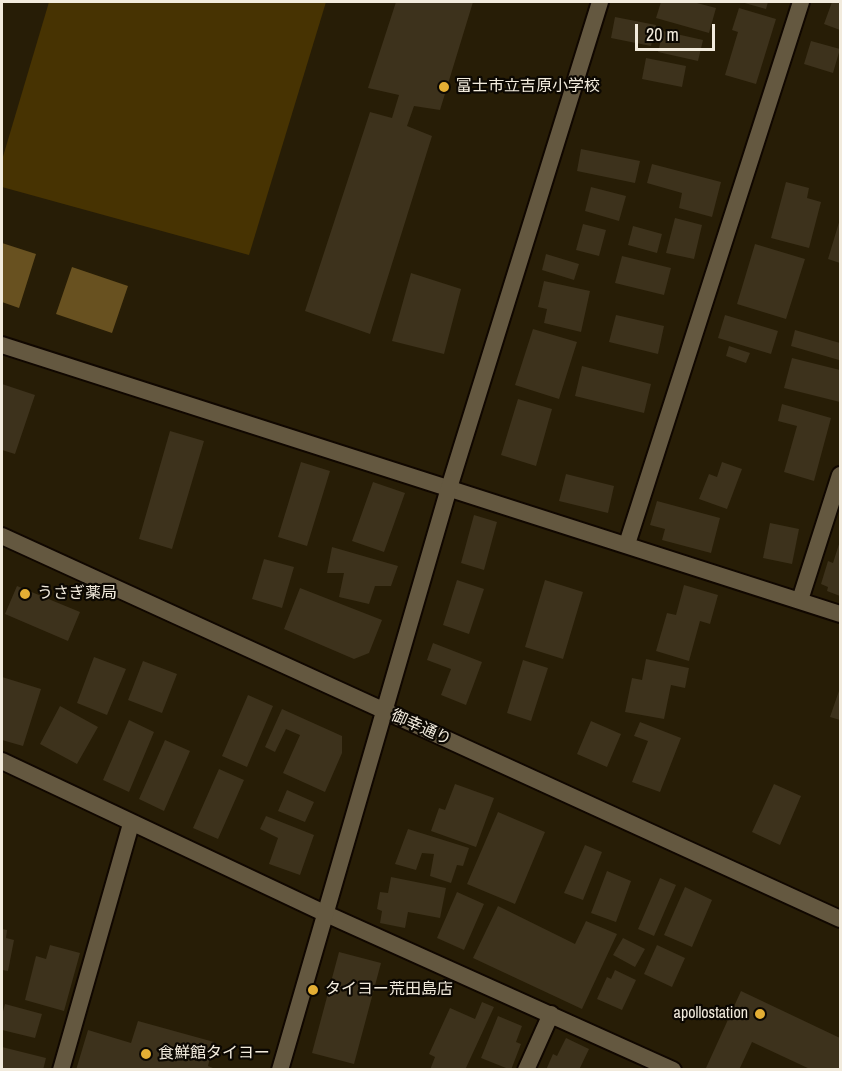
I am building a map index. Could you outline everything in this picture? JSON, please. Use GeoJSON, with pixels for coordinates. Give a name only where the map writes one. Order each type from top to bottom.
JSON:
{"type":"FeatureCollection","features":[{"type":"Feature","properties":{"kind":"street"},"geometry":{"type":"LineString","coordinates":[[280,1070],[449,488],[600,2]]}},
{"type":"Feature","properties":{"kind":"street"},"geometry":{"type":"LineString","coordinates":[[627,544],[801,2]]}},
{"type":"Feature","properties":{"kind":"street"},"geometry":{"type":"LineString","coordinates":[[2,345],[840,614]]}},
{"type":"Feature","properties":{"kind":"street"},"geometry":{"type":"LineString","coordinates":[[800,600],[840,475]]}},
{"type":"Feature","properties":{"kind":"street","name":"御幸通り"},"geometry":{"type":"LineString","coordinates":[[2,536],[840,919]]}},
{"type":"Feature","properties":{"kind":"street"},"geometry":{"type":"LineString","coordinates":[[2,761],[324,913],[673,1070]]}},
{"type":"Feature","properties":{"kind":"street"},"geometry":{"type":"LineString","coordinates":[[61,1070],[132,824]]}},
{"type":"Feature","properties":{"kind":"street"},"geometry":{"type":"LineString","coordinates":[[526,1070],[551,1014]]}},
{"type":"Feature","properties":{"kind":"shaded area"},"geometry":{"type":"Polygon","coordinates":[[[49,2],[326,2],[249,255],[2,187],[2,160],[49,2]]]}},
{"type":"Feature","properties":{"kind":"shaded area"},"geometry":{"type":"Polygon","coordinates":[[[2,243],[36,254],[19,308],[2,302],[2,243]]]}},
{"type":"Feature","properties":{"kind":"shaded area"},"geometry":{"type":"Polygon","coordinates":[[[72,267],[128,286],[112,333],[56,314],[72,267]]]}},
{"type":"Feature","properties":{"kind":"building"},"geometry":{"type":"Polygon","coordinates":[[[396,2],[473,2],[440,110],[414,106],[407,126],[432,136],[370,334],[305,311],[370,112],[392,118],[399,95],[368,88],[396,2]]]}},
{"type":"Feature","properties":{"kind":"building"},"geometry":{"type":"Polygon","coordinates":[[[661,2],[693,2],[716,8],[709,33],[656,18],[661,2]]]}},
{"type":"Feature","properties":{"kind":"building"},"geometry":{"type":"Polygon","coordinates":[[[741,2],[768,2],[766,9],[741,2]]]}},
{"type":"Feature","properties":{"kind":"building"},"geometry":{"type":"Polygon","coordinates":[[[832,2],[840,2],[840,30],[824,24],[832,2]]]}},
{"type":"Feature","properties":{"kind":"building"},"geometry":{"type":"Polygon","coordinates":[[[739,8],[776,19],[756,84],[725,75],[738,32],[732,30],[739,8]]]}},
{"type":"Feature","properties":{"kind":"building"},"geometry":{"type":"Polygon","coordinates":[[[615,17],[656,25],[651,46],[611,38],[615,17]]]}},
{"type":"Feature","properties":{"kind":"building"},"geometry":{"type":"Polygon","coordinates":[[[663,31],[703,40],[698,61],[658,52],[663,31]]]}},
{"type":"Feature","properties":{"kind":"building"},"geometry":{"type":"Polygon","coordinates":[[[811,41],[840,49],[833,73],[804,64],[811,41]]]}},
{"type":"Feature","properties":{"kind":"building"},"geometry":{"type":"Polygon","coordinates":[[[646,58],[686,66],[682,87],[642,79],[646,58]]]}},
{"type":"Feature","properties":{"kind":"building"},"geometry":{"type":"Polygon","coordinates":[[[581,149],[640,161],[635,183],[577,171],[581,149]]]}},
{"type":"Feature","properties":{"kind":"building"},"geometry":{"type":"Polygon","coordinates":[[[652,164],[721,182],[712,217],[679,208],[682,193],[647,183],[652,164]]]}},
{"type":"Feature","properties":{"kind":"building"},"geometry":{"type":"Polygon","coordinates":[[[786,182],[809,188],[807,198],[821,202],[809,248],[771,238],[786,182]]]}},
{"type":"Feature","properties":{"kind":"building"},"geometry":{"type":"Polygon","coordinates":[[[591,187],[626,196],[619,221],[585,211],[591,187]]]}},
{"type":"Feature","properties":{"kind":"building"},"geometry":{"type":"Polygon","coordinates":[[[675,218],[702,225],[694,259],[666,253],[675,218]]]}},
{"type":"Feature","properties":{"kind":"building"},"geometry":{"type":"Polygon","coordinates":[[[840,219],[840,263],[828,259],[840,219]]]}},
{"type":"Feature","properties":{"kind":"building"},"geometry":{"type":"Polygon","coordinates":[[[583,224],[606,230],[599,256],[576,250],[583,224]]]}},
{"type":"Feature","properties":{"kind":"building"},"geometry":{"type":"Polygon","coordinates":[[[633,226],[662,234],[657,253],[628,245],[633,226]]]}},
{"type":"Feature","properties":{"kind":"building"},"geometry":{"type":"Polygon","coordinates":[[[755,244],[805,259],[786,319],[737,304],[755,244]]]}},
{"type":"Feature","properties":{"kind":"building"},"geometry":{"type":"Polygon","coordinates":[[[546,254],[579,264],[574,280],[542,270],[546,254]]]}},
{"type":"Feature","properties":{"kind":"building"},"geometry":{"type":"Polygon","coordinates":[[[622,256],[671,268],[664,295],[615,283],[622,256]]]}},
{"type":"Feature","properties":{"kind":"building"},"geometry":{"type":"Polygon","coordinates":[[[411,273],[461,289],[444,354],[392,341],[411,273]]]}},
{"type":"Feature","properties":{"kind":"building"},"geometry":{"type":"Polygon","coordinates":[[[544,281],[590,291],[581,332],[544,323],[547,309],[538,307],[544,281]]]}},
{"type":"Feature","properties":{"kind":"building"},"geometry":{"type":"Polygon","coordinates":[[[616,315],[664,326],[658,354],[609,342],[616,315]]]}},
{"type":"Feature","properties":{"kind":"building"},"geometry":{"type":"Polygon","coordinates":[[[725,315],[778,331],[771,354],[718,338],[725,315]]]}},
{"type":"Feature","properties":{"kind":"building"},"geometry":{"type":"Polygon","coordinates":[[[533,329],[577,342],[559,399],[515,385],[533,329]]]}},
{"type":"Feature","properties":{"kind":"building"},"geometry":{"type":"Polygon","coordinates":[[[795,330],[840,343],[839,360],[791,346],[795,330]]]}},
{"type":"Feature","properties":{"kind":"building"},"geometry":{"type":"Polygon","coordinates":[[[729,346],[750,353],[746,363],[726,356],[729,346]]]}},
{"type":"Feature","properties":{"kind":"building"},"geometry":{"type":"Polygon","coordinates":[[[792,358],[840,370],[840,402],[784,388],[792,358]]]}},
{"type":"Feature","properties":{"kind":"building"},"geometry":{"type":"Polygon","coordinates":[[[582,366],[651,384],[644,413],[575,396],[582,366]]]}},
{"type":"Feature","properties":{"kind":"building"},"geometry":{"type":"Polygon","coordinates":[[[2,384],[35,395],[15,454],[2,450],[2,384]]]}},
{"type":"Feature","properties":{"kind":"building"},"geometry":{"type":"Polygon","coordinates":[[[518,399],[552,409],[536,466],[501,455],[518,399]]]}},
{"type":"Feature","properties":{"kind":"building"},"geometry":{"type":"Polygon","coordinates":[[[782,404],[831,418],[814,481],[784,472],[797,426],[778,421],[782,404]]]}},
{"type":"Feature","properties":{"kind":"building"},"geometry":{"type":"Polygon","coordinates":[[[170,431],[204,441],[172,549],[139,539],[170,431]]]}},
{"type":"Feature","properties":{"kind":"building"},"geometry":{"type":"Polygon","coordinates":[[[301,462],[330,471],[307,546],[278,537],[301,462]]]}},
{"type":"Feature","properties":{"kind":"building"},"geometry":{"type":"Polygon","coordinates":[[[722,462],[742,469],[727,509],[699,499],[709,474],[717,477],[722,462]]]}},
{"type":"Feature","properties":{"kind":"building"},"geometry":{"type":"Polygon","coordinates":[[[566,474],[614,486],[608,513],[559,501],[566,474]]]}},
{"type":"Feature","properties":{"kind":"building"},"geometry":{"type":"Polygon","coordinates":[[[373,482],[405,493],[384,552],[352,541],[373,482]]]}},
{"type":"Feature","properties":{"kind":"building"},"geometry":{"type":"Polygon","coordinates":[[[657,501],[720,518],[711,553],[662,540],[665,529],[650,525],[657,501]]]}},
{"type":"Feature","properties":{"kind":"building"},"geometry":{"type":"Polygon","coordinates":[[[474,515],[497,522],[484,570],[461,563],[474,515]]]}},
{"type":"Feature","properties":{"kind":"building"},"geometry":{"type":"Polygon","coordinates":[[[770,523],[799,529],[792,564],[763,558],[770,523]]]}},
{"type":"Feature","properties":{"kind":"building"},"geometry":{"type":"Polygon","coordinates":[[[840,541],[840,596],[827,591],[828,587],[821,584],[828,561],[833,563],[840,541]]]}},
{"type":"Feature","properties":{"kind":"building"},"geometry":{"type":"Polygon","coordinates":[[[332,547],[398,566],[391,586],[375,586],[369,604],[339,597],[344,573],[327,573],[332,547]]]}},
{"type":"Feature","properties":{"kind":"building"},"geometry":{"type":"Polygon","coordinates":[[[264,559],[294,567],[282,608],[252,599],[264,559]]]}},
{"type":"Feature","properties":{"kind":"building"},"geometry":{"type":"Polygon","coordinates":[[[457,580],[484,589],[469,634],[443,625],[457,580]]]}},
{"type":"Feature","properties":{"kind":"building"},"geometry":{"type":"Polygon","coordinates":[[[545,580],[583,592],[563,659],[525,647],[545,580]]]}},
{"type":"Feature","properties":{"kind":"building"},"geometry":{"type":"Polygon","coordinates":[[[684,585],[718,595],[710,624],[700,621],[689,661],[656,651],[667,613],[676,615],[684,585]]]}},
{"type":"Feature","properties":{"kind":"building"},"geometry":{"type":"Polygon","coordinates":[[[17,586],[80,612],[68,641],[5,614],[17,586]]]}},
{"type":"Feature","properties":{"kind":"building"},"geometry":{"type":"Polygon","coordinates":[[[300,588],[382,620],[369,653],[354,659],[284,629],[300,588]]]}},
{"type":"Feature","properties":{"kind":"building"},"geometry":{"type":"Polygon","coordinates":[[[433,643],[482,662],[466,705],[441,695],[451,669],[427,660],[433,643]]]}},
{"type":"Feature","properties":{"kind":"building"},"geometry":{"type":"Polygon","coordinates":[[[94,657],[126,669],[107,715],[77,703],[94,657]]]}},
{"type":"Feature","properties":{"kind":"building"},"geometry":{"type":"Polygon","coordinates":[[[646,659],[689,668],[685,688],[671,685],[664,719],[625,712],[632,678],[642,680],[646,659]]]}},
{"type":"Feature","properties":{"kind":"building"},"geometry":{"type":"Polygon","coordinates":[[[523,660],[548,668],[531,721],[507,713],[523,660]]]}},
{"type":"Feature","properties":{"kind":"building"},"geometry":{"type":"Polygon","coordinates":[[[143,661],[177,674],[162,713],[128,700],[143,661]]]}},
{"type":"Feature","properties":{"kind":"building"},"geometry":{"type":"Polygon","coordinates":[[[2,677],[41,689],[23,746],[2,740],[2,677]]]}},
{"type":"Feature","properties":{"kind":"building"},"geometry":{"type":"Polygon","coordinates":[[[840,688],[840,720],[830,717],[840,688]]]}},
{"type":"Feature","properties":{"kind":"building"},"geometry":{"type":"Polygon","coordinates":[[[248,695],[273,706],[247,767],[222,756],[248,695]]]}},
{"type":"Feature","properties":{"kind":"building"},"geometry":{"type":"Polygon","coordinates":[[[60,706],[98,727],[77,764],[40,744],[60,706]]]}},
{"type":"Feature","properties":{"kind":"building"},"geometry":{"type":"Polygon","coordinates":[[[282,709],[342,736],[342,753],[325,792],[283,773],[300,735],[286,729],[275,752],[265,747],[282,709]]]}},
{"type":"Feature","properties":{"kind":"building"},"geometry":{"type":"Polygon","coordinates":[[[129,720],[154,732],[129,792],[103,780],[129,720]]]}},
{"type":"Feature","properties":{"kind":"building"},"geometry":{"type":"Polygon","coordinates":[[[591,721],[621,734],[607,767],[577,754],[591,721]]]}},
{"type":"Feature","properties":{"kind":"building"},"geometry":{"type":"Polygon","coordinates":[[[640,722],[681,738],[660,792],[632,782],[648,741],[634,736],[640,722]]]}},
{"type":"Feature","properties":{"kind":"building"},"geometry":{"type":"Polygon","coordinates":[[[165,740],[190,751],[164,811],[139,799],[165,740]]]}},
{"type":"Feature","properties":{"kind":"building"},"geometry":{"type":"Polygon","coordinates":[[[219,769],[244,780],[218,839],[193,828],[219,769]]]}},
{"type":"Feature","properties":{"kind":"building"},"geometry":{"type":"Polygon","coordinates":[[[455,784],[494,798],[476,847],[431,831],[439,808],[445,810],[455,784]]]}},
{"type":"Feature","properties":{"kind":"building"},"geometry":{"type":"Polygon","coordinates":[[[774,784],[801,796],[780,845],[752,832],[774,784]]]}},
{"type":"Feature","properties":{"kind":"building"},"geometry":{"type":"Polygon","coordinates":[[[287,790],[314,802],[305,822],[278,811],[287,790]]]}},
{"type":"Feature","properties":{"kind":"building"},"geometry":{"type":"Polygon","coordinates":[[[498,812],[545,832],[515,904],[467,884],[498,812]]]}},
{"type":"Feature","properties":{"kind":"building"},"geometry":{"type":"Polygon","coordinates":[[[266,816],[314,835],[300,875],[269,864],[278,838],[260,829],[266,816]]]}},
{"type":"Feature","properties":{"kind":"building"},"geometry":{"type":"Polygon","coordinates":[[[408,829],[469,848],[463,866],[457,865],[451,883],[430,876],[434,854],[422,853],[416,870],[395,864],[408,829]]]}},
{"type":"Feature","properties":{"kind":"building"},"geometry":{"type":"Polygon","coordinates":[[[585,845],[602,852],[583,900],[564,893],[585,845]]]}},
{"type":"Feature","properties":{"kind":"building"},"geometry":{"type":"Polygon","coordinates":[[[607,871],[631,881],[616,922],[591,913],[607,871]]]}},
{"type":"Feature","properties":{"kind":"building"},"geometry":{"type":"Polygon","coordinates":[[[391,877],[446,888],[440,918],[408,912],[405,928],[380,923],[382,911],[377,909],[380,892],[388,893],[391,877]]]}},
{"type":"Feature","properties":{"kind":"building"},"geometry":{"type":"Polygon","coordinates":[[[660,878],[676,885],[654,936],[638,929],[660,878]]]}},
{"type":"Feature","properties":{"kind":"building"},"geometry":{"type":"Polygon","coordinates":[[[685,887],[712,900],[692,947],[664,935],[685,887]]]}},
{"type":"Feature","properties":{"kind":"building"},"geometry":{"type":"Polygon","coordinates":[[[457,892],[484,904],[464,950],[437,938],[457,892]]]}},
{"type":"Feature","properties":{"kind":"building"},"geometry":{"type":"Polygon","coordinates":[[[498,906],[575,944],[586,921],[617,934],[582,1009],[473,958],[498,906]]]}},
{"type":"Feature","properties":{"kind":"building"},"geometry":{"type":"Polygon","coordinates":[[[2,929],[7,930],[6,938],[14,940],[8,971],[2,970],[2,929]]]}},
{"type":"Feature","properties":{"kind":"building"},"geometry":{"type":"Polygon","coordinates":[[[623,938],[645,949],[635,967],[613,955],[623,938]]]}},
{"type":"Feature","properties":{"kind":"building"},"geometry":{"type":"Polygon","coordinates":[[[50,945],[80,953],[64,1011],[25,1000],[36,956],[46,959],[50,945]]]}},
{"type":"Feature","properties":{"kind":"building"},"geometry":{"type":"Polygon","coordinates":[[[657,945],[685,958],[672,987],[644,974],[657,945]]]}},
{"type":"Feature","properties":{"kind":"building"},"geometry":{"type":"Polygon","coordinates":[[[339,952],[381,963],[354,1064],[312,1053],[339,952]]]}},
{"type":"Feature","properties":{"kind":"building"},"geometry":{"type":"Polygon","coordinates":[[[615,970],[636,980],[622,1010],[597,999],[607,977],[611,979],[615,970]]]}},
{"type":"Feature","properties":{"kind":"building","name":"apollostation"},"geometry":{"type":"Polygon","coordinates":[[[741,991],[840,1038],[840,1070],[812,1070],[752,1042],[739,1070],[706,1068],[741,991]]]}},
{"type":"Feature","properties":{"kind":"building"},"geometry":{"type":"Polygon","coordinates":[[[482,1002],[494,1007],[465,1070],[430,1070],[435,1057],[429,1054],[450,1008],[475,1019],[482,1002]]]}},
{"type":"Feature","properties":{"kind":"building"},"geometry":{"type":"Polygon","coordinates":[[[5,1004],[42,1014],[35,1038],[2,1030],[5,1004]]]}},
{"type":"Feature","properties":{"kind":"building"},"geometry":{"type":"Polygon","coordinates":[[[498,1016],[522,1026],[516,1042],[521,1044],[511,1070],[481,1058],[498,1016]]]}},
{"type":"Feature","properties":{"kind":"building","name":"食鮮館タイヨー"},"geometry":{"type":"Polygon","coordinates":[[[138,1021],[214,1042],[208,1066],[218,1070],[76,1070],[88,1030],[131,1043],[138,1021]]]}},
{"type":"Feature","properties":{"kind":"building"},"geometry":{"type":"Polygon","coordinates":[[[566,1038],[589,1049],[579,1070],[546,1070],[553,1054],[557,1056],[566,1038]]]}},
{"type":"Feature","properties":{"kind":"building"},"geometry":{"type":"Polygon","coordinates":[[[2,1047],[46,1058],[43,1070],[2,1070],[2,1047]]]}},
{"type":"Feature","properties":{"kind":"place","name":"富士市立吉原小学校"},"geometry":{"type":"Point","coordinates":[444,87]}},
{"type":"Feature","properties":{"kind":"place","name":"うさぎ薬局"},"geometry":{"type":"Point","coordinates":[25,594]}},
{"type":"Feature","properties":{"kind":"place","name":"タイヨー荒田島店"},"geometry":{"type":"Point","coordinates":[313,990]}},
{"type":"Feature","properties":{"kind":"place","name":"apollostation"},"geometry":{"type":"Point","coordinates":[760,1014]}},
{"type":"Feature","properties":{"kind":"place","name":"食鮮館タイヨー"},"geometry":{"type":"Point","coordinates":[146,1054]}}]}
